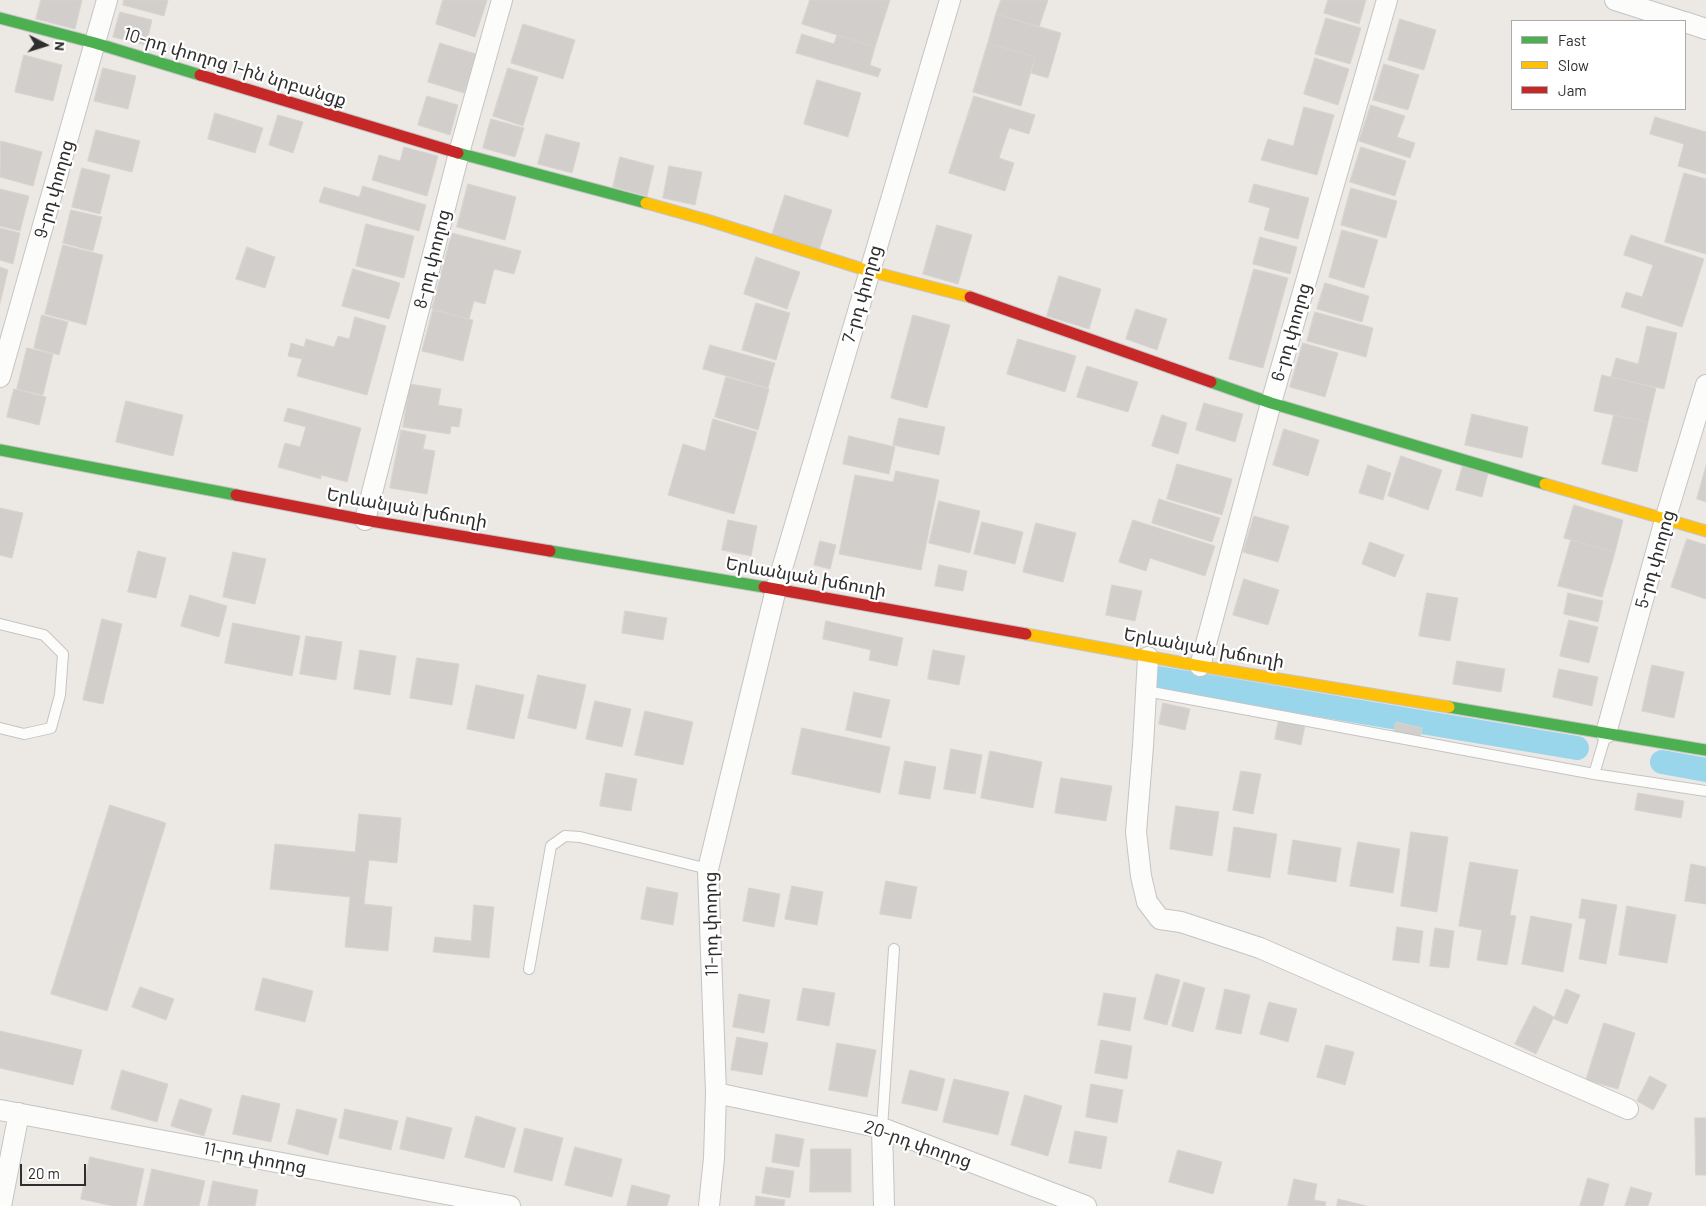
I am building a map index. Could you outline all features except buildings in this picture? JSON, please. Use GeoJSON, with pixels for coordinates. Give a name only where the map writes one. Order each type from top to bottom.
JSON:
{"type":"FeatureCollection","features":[{"type":"Feature","properties":{"kind":"street","name":"9-րդ փողոց"},"geometry":{"type":"LineString","coordinates":[[0,377],[107,0]]}},
{"type":"Feature","properties":{"kind":"street","name":"8-րդ փողոց"},"geometry":{"type":"LineString","coordinates":[[365,520],[459,153],[502,0]]}},
{"type":"Feature","properties":{"kind":"street","name":"7-րդ փողոց"},"geometry":{"type":"LineString","coordinates":[[776,589],[950,0]]}},
{"type":"Feature","properties":{"kind":"street","name":"6-րդ փողոց"},"geometry":{"type":"LineString","coordinates":[[1200,666],[1271,403],[1387,0]]}},
{"type":"Feature","properties":{"kind":"street"},"geometry":{"type":"LineString","coordinates":[[1615,0],[1677,20]]}},
{"type":"Feature","properties":{"kind":"street","name":"10-րդ փողոց 1-ին նրբանցք"},"geometry":{"type":"LineString","coordinates":[[0,18],[95,43],[459,153],[707,220],[869,271],[964,295],[1271,403],[1706,531]]}},
{"type":"Feature","properties":{"kind":"street"},"geometry":{"type":"LineString","coordinates":[[1686,23],[1706,29]]}},
{"type":"Feature","properties":{"kind":"street","name":"5-րդ փողոց"},"geometry":{"type":"LineString","coordinates":[[1606,733],[1706,385]]}},
{"type":"Feature","properties":{"kind":"street","name":"Երևանյան խճուղի"},"geometry":{"type":"LineString","coordinates":[[0,450],[365,520],[776,589],[1200,666],[1706,750]]}},
{"type":"Feature","properties":{"kind":"street","name":"11-րդ փողոց"},"geometry":{"type":"LineString","coordinates":[[708,1206],[714,1158],[716,1093],[708,869],[776,589]]}},
{"type":"Feature","properties":{"kind":"street"},"geometry":{"type":"LineString","coordinates":[[1148,657],[1136,832],[1141,876],[1147,902],[1160,919],[1181,922],[1260,948],[1628,1109]]}},
{"type":"Feature","properties":{"kind":"street","name":"20-րդ փողոց"},"geometry":{"type":"LineString","coordinates":[[716,1093],[882,1128],[1086,1206]]}},
{"type":"Feature","properties":{"kind":"street"},"geometry":{"type":"LineString","coordinates":[[1,1206],[10,1112]]}},
{"type":"Feature","properties":{"kind":"street","name":"11-րդ փողոց"},"geometry":{"type":"LineString","coordinates":[[10,1112],[510,1206]]}},
{"type":"Feature","properties":{"kind":"street"},"geometry":{"type":"LineString","coordinates":[[882,1128],[884,1206]]}},
{"type":"Feature","properties":{"kind":"lane"},"geometry":{"type":"LineString","coordinates":[[0,624],[44,634],[63,654],[60,695],[51,728],[24,734],[0,728]]}},
{"type":"Feature","properties":{"kind":"lane"},"geometry":{"type":"LineString","coordinates":[[1146,691],[1594,774],[1706,791]]}},
{"type":"Feature","properties":{"kind":"lane"},"geometry":{"type":"LineString","coordinates":[[1594,774],[1606,733]]}},
{"type":"Feature","properties":{"kind":"lane"},"geometry":{"type":"LineString","coordinates":[[529,969],[551,846],[565,836],[708,869]]}},
{"type":"Feature","properties":{"kind":"lane"},"geometry":{"type":"LineString","coordinates":[[882,1128],[894,949]]}},
{"type":"Feature","properties":{"kind":"waterway"},"geometry":{"type":"LineString","coordinates":[[1158,678],[1577,748]]}},
{"type":"Feature","properties":{"kind":"waterway"},"geometry":{"type":"LineString","coordinates":[[1662,762],[1706,770]]}},
{"type":"Feature","properties":{"kind":"traffic: fast"},"geometry":{"type":"LineString","coordinates":[[0,18],[95,43],[200,75]]}},
{"type":"Feature","properties":{"kind":"traffic: fast"},"geometry":{"type":"LineString","coordinates":[[458,153],[646,203]]}},
{"type":"Feature","properties":{"kind":"traffic: fast"},"geometry":{"type":"LineString","coordinates":[[1211,382],[1271,403],[1545,484]]}},
{"type":"Feature","properties":{"kind":"traffic: fast"},"geometry":{"type":"LineString","coordinates":[[0,450],[236,495]]}},
{"type":"Feature","properties":{"kind":"traffic: fast"},"geometry":{"type":"LineString","coordinates":[[550,551],[764,587]]}},
{"type":"Feature","properties":{"kind":"traffic: fast"},"geometry":{"type":"LineString","coordinates":[[1449,707],[1706,750]]}},
{"type":"Feature","properties":{"kind":"traffic: slow"},"geometry":{"type":"LineString","coordinates":[[646,203],[707,220],[869,271],[970,297]]}},
{"type":"Feature","properties":{"kind":"traffic: slow"},"geometry":{"type":"LineString","coordinates":[[1545,484],[1706,531]]}},
{"type":"Feature","properties":{"kind":"traffic: slow"},"geometry":{"type":"LineString","coordinates":[[1026,634],[1200,666],[1449,707]]}},
{"type":"Feature","properties":{"kind":"traffic: jam"},"geometry":{"type":"LineString","coordinates":[[200,75],[458,153]]}},
{"type":"Feature","properties":{"kind":"traffic: jam"},"geometry":{"type":"LineString","coordinates":[[970,297],[1211,382]]}},
{"type":"Feature","properties":{"kind":"traffic: jam"},"geometry":{"type":"LineString","coordinates":[[236,495],[365,520],[550,551]]}},
{"type":"Feature","properties":{"kind":"traffic: jam"},"geometry":{"type":"LineString","coordinates":[[764,587],[1026,634]]}}]}
